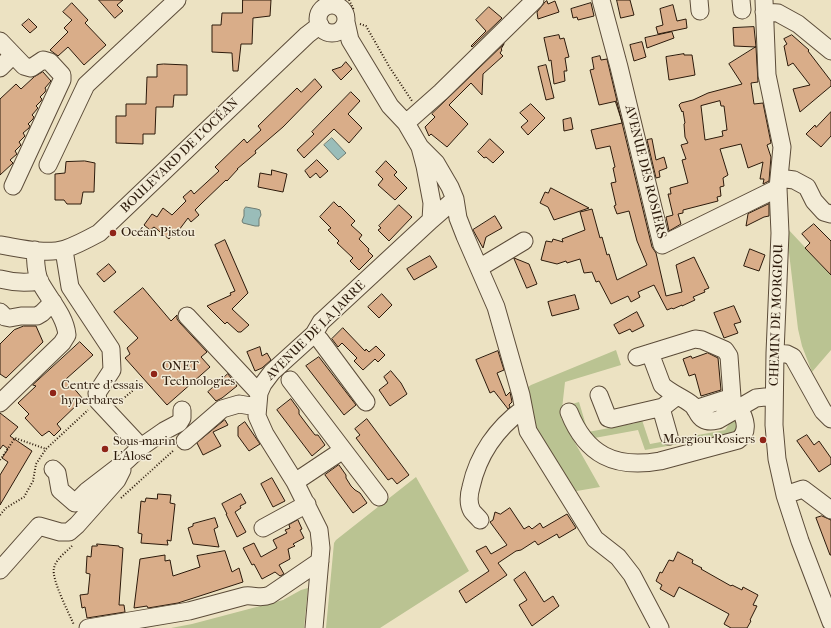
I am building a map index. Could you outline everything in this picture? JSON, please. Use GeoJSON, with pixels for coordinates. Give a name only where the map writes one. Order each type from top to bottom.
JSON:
{"type":"FeatureCollection","features":[{"type":"Feature","properties":{"kind":"street"},"geometry":{"type":"LineString","coordinates":[[48,165],[86,85],[177,0]]}},
{"type":"Feature","properties":{"kind":"street"},"geometry":{"type":"LineString","coordinates":[[406,123],[441,92],[535,0]]}},
{"type":"Feature","properties":{"kind":"street","name":"AVENUE DES ROSIERS"},"geometry":{"type":"LineString","coordinates":[[601,0],[662,245],[779,183]]}},
{"type":"Feature","properties":{"kind":"street"},"geometry":{"type":"LineString","coordinates":[[348,29],[329,32],[324,30],[320,25],[318,18],[320,12],[331,2],[340,7],[343,11],[348,29],[390,106],[406,123],[420,147],[436,163],[450,187],[455,200],[458,218],[496,307],[524,409],[528,431],[595,538],[618,557],[632,575],[660,628]]}},
{"type":"Feature","properties":{"kind":"street"},"geometry":{"type":"LineString","coordinates":[[764,6],[798,24],[831,51]]}},
{"type":"Feature","properties":{"kind":"street","name":"CHEMIN DE MORGIOU"},"geometry":{"type":"LineString","coordinates":[[764,6],[767,75],[782,147],[779,183],[780,233],[774,396],[774,425],[777,459],[785,495],[800,541],[831,622]]}},
{"type":"Feature","properties":{"kind":"street","name":"BOULEVARD DE L'OCÉAN"},"geometry":{"type":"LineString","coordinates":[[0,245],[34,250],[64,250],[99,233],[307,35],[320,25]]}},
{"type":"Feature","properties":{"kind":"street"},"geometry":{"type":"LineString","coordinates":[[0,41],[24,66],[31,68],[44,60],[50,62],[62,75],[62,80],[12,186]]}},
{"type":"Feature","properties":{"kind":"street"},"geometry":{"type":"LineString","coordinates":[[0,68],[13,55]]}},
{"type":"Feature","properties":{"kind":"street"},"geometry":{"type":"LineString","coordinates":[[420,147],[432,203],[431,220]]}},
{"type":"Feature","properties":{"kind":"street"},"geometry":{"type":"LineString","coordinates":[[779,183],[794,180],[807,187],[814,201],[824,212],[831,214]]}},
{"type":"Feature","properties":{"kind":"street","name":"AVENUE DE LA JARRE"},"geometry":{"type":"LineString","coordinates":[[258,400],[263,384],[272,372],[314,334],[321,322],[431,220],[455,200]]}},
{"type":"Feature","properties":{"kind":"street"},"geometry":{"type":"LineString","coordinates":[[479,268],[524,241]]}},
{"type":"Feature","properties":{"kind":"street"},"geometry":{"type":"LineString","coordinates":[[0,403],[62,343],[67,335],[64,320],[36,272],[34,250]]}},
{"type":"Feature","properties":{"kind":"street"},"geometry":{"type":"LineString","coordinates":[[64,250],[70,287],[111,349],[112,370],[101,402],[141,447]]}},
{"type":"Feature","properties":{"kind":"street"},"geometry":{"type":"LineString","coordinates":[[0,279],[9,282],[28,283],[40,281]]}},
{"type":"Feature","properties":{"kind":"street"},"geometry":{"type":"LineString","coordinates":[[0,312],[5,317],[10,318],[37,316],[53,302]]}},
{"type":"Feature","properties":{"kind":"street"},"geometry":{"type":"LineString","coordinates":[[187,316],[258,400],[257,416],[265,434],[295,482],[319,530],[321,540],[320,561],[314,628]]}},
{"type":"Feature","properties":{"kind":"street"},"geometry":{"type":"LineString","coordinates":[[314,334],[366,402]]}},
{"type":"Feature","properties":{"kind":"street"},"geometry":{"type":"LineString","coordinates":[[695,410],[732,397],[729,356],[725,350],[699,339],[644,355],[662,385],[692,405],[695,410],[700,417],[705,420],[718,420],[756,398],[774,396]]}},
{"type":"Feature","properties":{"kind":"street"},"geometry":{"type":"LineString","coordinates":[[775,353],[787,354],[794,357],[823,411],[831,419]]}},
{"type":"Feature","properties":{"kind":"street"},"geometry":{"type":"LineString","coordinates":[[290,380],[379,497]]}},
{"type":"Feature","properties":{"kind":"street"},"geometry":{"type":"LineString","coordinates":[[599,395],[609,419],[661,408],[677,396]]}},
{"type":"Feature","properties":{"kind":"street"},"geometry":{"type":"LineString","coordinates":[[185,441],[222,409],[258,400]]}},
{"type":"Feature","properties":{"kind":"street"},"geometry":{"type":"LineString","coordinates":[[661,408],[669,436]]}},
{"type":"Feature","properties":{"kind":"street"},"geometry":{"type":"LineString","coordinates":[[569,412],[575,428],[582,437],[589,445],[606,458],[629,463],[649,463],[742,438],[745,421],[739,408]]}},
{"type":"Feature","properties":{"kind":"street"},"geometry":{"type":"LineString","coordinates":[[480,520],[472,511],[469,499],[476,467],[498,432],[508,421],[524,409]]}},
{"type":"Feature","properties":{"kind":"street"},"geometry":{"type":"LineString","coordinates":[[53,469],[57,473],[60,490],[75,503],[141,447],[164,430],[179,423],[182,418],[182,410]]}},
{"type":"Feature","properties":{"kind":"street"},"geometry":{"type":"LineString","coordinates":[[295,482],[343,450]]}},
{"type":"Feature","properties":{"kind":"street"},"geometry":{"type":"LineString","coordinates":[[0,570],[39,526],[60,532],[69,532],[78,525],[117,480],[126,461]]}},
{"type":"Feature","properties":{"kind":"street"},"geometry":{"type":"LineString","coordinates":[[785,495],[803,489],[831,510]]}},
{"type":"Feature","properties":{"kind":"street"},"geometry":{"type":"LineString","coordinates":[[263,528],[307,504]]}},
{"type":"Feature","properties":{"kind":"street"},"geometry":{"type":"LineString","coordinates":[[88,628],[190,610],[250,595],[264,597],[270,595],[320,561]]}},
{"type":"Feature","properties":{"kind":"path"},"geometry":{"type":"LineString","coordinates":[[348,29],[366,26],[390,68],[413,102]]}},
{"type":"Feature","properties":{"kind":"path"},"geometry":{"type":"LineString","coordinates":[[0,515],[6,508],[24,497],[33,481],[36,464],[46,449],[101,402],[143,382]]}},
{"type":"Feature","properties":{"kind":"path"},"geometry":{"type":"LineString","coordinates":[[0,460],[15,438],[46,449]]}},
{"type":"Feature","properties":{"kind":"path"},"geometry":{"type":"LineString","coordinates":[[117,502],[185,441]]}},
{"type":"Feature","properties":{"kind":"path"},"geometry":{"type":"LineString","coordinates":[[72,545],[61,556],[54,568],[54,576],[75,628]]}},
{"type":"Feature","properties":{"kind":"green space"},"geometry":{"type":"Polygon","coordinates":[[[786,227],[831,275],[831,350],[812,372],[802,346],[798,329],[786,227]]]}},
{"type":"Feature","properties":{"kind":"green space"},"geometry":{"type":"Polygon","coordinates":[[[616,350],[621,365],[565,382],[561,418],[600,487],[571,492],[532,430],[524,390],[531,385],[616,350]]]}},
{"type":"Feature","properties":{"kind":"green space"},"geometry":{"type":"Polygon","coordinates":[[[579,402],[588,432],[636,423],[635,419],[641,417],[650,444],[725,430],[731,421],[739,417],[738,430],[734,434],[645,450],[638,430],[589,439],[582,434],[572,404],[579,402]]]}},
{"type":"Feature","properties":{"kind":"green space"},"geometry":{"type":"Polygon","coordinates":[[[416,477],[469,571],[380,628],[326,628],[334,543],[416,477]]]}},
{"type":"Feature","properties":{"kind":"green space"},"geometry":{"type":"Polygon","coordinates":[[[308,588],[304,628],[171,628],[192,624],[283,600],[301,590],[308,588]]]}},
{"type":"Feature","properties":{"kind":"water"},"geometry":{"type":"Polygon","coordinates":[[[332,138],[346,153],[338,160],[324,145],[332,138]]]}},
{"type":"Feature","properties":{"kind":"water"},"geometry":{"type":"Polygon","coordinates":[[[246,207],[260,210],[261,215],[259,219],[259,226],[243,223],[244,210],[246,207]]]}},
{"type":"Feature","properties":{"kind":"building"},"geometry":{"type":"Polygon","coordinates":[[[99,0],[123,0],[117,5],[123,11],[115,18],[99,0]]]}},
{"type":"Feature","properties":{"kind":"building"},"geometry":{"type":"Polygon","coordinates":[[[243,0],[271,0],[270,16],[253,18],[252,44],[241,44],[238,71],[233,71],[232,53],[212,52],[212,25],[221,25],[222,13],[242,13],[243,0]]]}},
{"type":"Feature","properties":{"kind":"building"},"geometry":{"type":"Polygon","coordinates":[[[617,0],[630,0],[634,15],[621,18],[617,0]]]}},
{"type":"Feature","properties":{"kind":"building"},"geometry":{"type":"Polygon","coordinates":[[[547,1],[548,4],[555,1],[559,12],[538,19],[537,12],[547,1]]]}},
{"type":"Feature","properties":{"kind":"building"},"geometry":{"type":"Polygon","coordinates":[[[72,3],[88,20],[85,23],[106,45],[84,65],[68,47],[58,56],[50,50],[68,32],[64,28],[72,20],[63,12],[72,3]]]}},
{"type":"Feature","properties":{"kind":"building"},"geometry":{"type":"Polygon","coordinates":[[[591,3],[594,16],[578,20],[577,17],[573,18],[571,9],[591,3]]]}},
{"type":"Feature","properties":{"kind":"building"},"geometry":{"type":"Polygon","coordinates":[[[673,5],[677,21],[686,19],[687,28],[658,34],[656,27],[663,25],[660,9],[673,5]]]}},
{"type":"Feature","properties":{"kind":"building"},"geometry":{"type":"Polygon","coordinates":[[[489,7],[502,18],[472,47],[471,46],[486,31],[476,20],[489,7]]]}},
{"type":"Feature","properties":{"kind":"building"},"geometry":{"type":"Polygon","coordinates":[[[29,19],[37,27],[30,33],[22,25],[29,19]]]}},
{"type":"Feature","properties":{"kind":"building"},"geometry":{"type":"Polygon","coordinates":[[[754,27],[756,47],[734,46],[733,28],[754,27]]]}},
{"type":"Feature","properties":{"kind":"building"},"geometry":{"type":"Polygon","coordinates":[[[672,32],[674,38],[647,48],[645,38],[672,32]]]}},
{"type":"Feature","properties":{"kind":"building"},"geometry":{"type":"Polygon","coordinates":[[[559,35],[560,39],[564,38],[569,57],[565,58],[567,71],[564,71],[565,81],[554,84],[551,60],[549,61],[544,38],[559,35]]]}},
{"type":"Feature","properties":{"kind":"building"},"geometry":{"type":"Polygon","coordinates":[[[792,35],[809,50],[808,51],[831,81],[831,86],[800,112],[793,89],[810,85],[793,63],[788,66],[784,46],[787,44],[784,39],[792,35]]]}},
{"type":"Feature","properties":{"kind":"building"},"geometry":{"type":"Polygon","coordinates":[[[642,42],[646,57],[634,61],[630,45],[642,42]]]}},
{"type":"Feature","properties":{"kind":"building"},"geometry":{"type":"Polygon","coordinates":[[[504,44],[500,53],[503,56],[483,74],[482,95],[471,83],[449,105],[468,124],[447,147],[431,134],[429,136],[425,127],[435,117],[432,114],[504,44]]]}},
{"type":"Feature","properties":{"kind":"building"},"geometry":{"type":"Polygon","coordinates":[[[756,47],[758,82],[751,83],[754,104],[763,103],[771,143],[767,145],[771,157],[769,181],[763,184],[764,179],[760,179],[763,162],[748,168],[741,144],[720,149],[728,175],[723,178],[724,186],[720,187],[721,196],[717,197],[718,201],[683,210],[683,213],[678,214],[681,224],[669,231],[666,217],[673,215],[668,194],[671,194],[670,188],[688,183],[682,160],[686,159],[681,145],[688,143],[685,137],[683,111],[682,112],[679,105],[708,93],[742,84],[729,64],[756,47]],[[720,101],[701,106],[705,140],[723,136],[722,131],[727,130],[724,106],[721,106],[720,101]]]}},
{"type":"Feature","properties":{"kind":"building"},"geometry":{"type":"Polygon","coordinates":[[[684,54],[692,55],[695,75],[669,80],[666,57],[684,54]]]}},
{"type":"Feature","properties":{"kind":"building"},"geometry":{"type":"Polygon","coordinates":[[[600,56],[601,60],[607,59],[617,101],[599,105],[590,70],[594,69],[592,58],[600,56]]]}},
{"type":"Feature","properties":{"kind":"building"},"geometry":{"type":"Polygon","coordinates":[[[346,62],[352,69],[341,80],[332,70],[341,67],[346,62]]]}},
{"type":"Feature","properties":{"kind":"building"},"geometry":{"type":"Polygon","coordinates":[[[157,65],[187,65],[187,95],[174,95],[173,107],[156,107],[155,134],[143,134],[143,144],[116,143],[116,116],[126,116],[126,104],[146,104],[147,77],[157,77],[157,65]]]}},
{"type":"Feature","properties":{"kind":"building"},"geometry":{"type":"Polygon","coordinates":[[[546,65],[554,98],[546,100],[538,67],[546,65]]]}},
{"type":"Feature","properties":{"kind":"building"},"geometry":{"type":"Polygon","coordinates":[[[43,72],[51,81],[45,88],[45,92],[40,97],[42,99],[36,106],[38,108],[32,115],[34,117],[28,124],[30,126],[29,128],[23,133],[25,136],[19,142],[21,145],[15,151],[17,154],[10,160],[13,163],[0,175],[0,99],[16,84],[21,89],[34,77],[43,72]]]}},
{"type":"Feature","properties":{"kind":"building"},"geometry":{"type":"Polygon","coordinates":[[[315,79],[322,87],[283,127],[255,151],[256,153],[237,169],[227,181],[226,180],[195,210],[199,215],[191,222],[188,218],[179,230],[176,230],[169,239],[154,227],[150,230],[144,225],[152,214],[157,217],[163,208],[172,215],[186,201],[183,197],[191,190],[194,194],[219,171],[215,167],[244,139],[247,143],[261,130],[258,126],[297,88],[301,92],[315,79]]]}},
{"type":"Feature","properties":{"kind":"building"},"geometry":{"type":"Polygon","coordinates":[[[351,92],[360,101],[348,114],[362,128],[349,143],[334,129],[304,158],[297,150],[314,134],[312,132],[351,92]]]}},
{"type":"Feature","properties":{"kind":"building"},"geometry":{"type":"Polygon","coordinates":[[[617,102],[652,247],[656,253],[666,296],[682,292],[676,265],[694,257],[709,288],[704,290],[705,292],[693,297],[695,300],[673,309],[667,310],[654,285],[638,292],[640,297],[631,302],[628,296],[611,304],[599,281],[596,282],[592,272],[584,273],[580,259],[557,264],[541,260],[546,241],[552,242],[553,239],[563,242],[562,239],[585,230],[580,212],[592,209],[600,238],[602,237],[607,255],[609,254],[617,280],[647,265],[637,241],[629,211],[617,214],[614,206],[616,205],[611,183],[616,182],[613,168],[615,167],[610,146],[596,149],[591,130],[622,123],[617,102]]]}},
{"type":"Feature","properties":{"kind":"building"},"geometry":{"type":"Polygon","coordinates":[[[531,104],[545,118],[528,135],[521,127],[528,121],[520,113],[531,104]]]}},
{"type":"Feature","properties":{"kind":"building"},"geometry":{"type":"Polygon","coordinates":[[[831,112],[831,136],[821,147],[806,134],[815,125],[816,127],[831,112]]]}},
{"type":"Feature","properties":{"kind":"building"},"geometry":{"type":"Polygon","coordinates":[[[571,118],[573,129],[564,131],[563,120],[571,118]]]}},
{"type":"Feature","properties":{"kind":"building"},"geometry":{"type":"Polygon","coordinates":[[[490,139],[504,152],[493,163],[486,157],[484,158],[478,152],[490,139]]]}},
{"type":"Feature","properties":{"kind":"building"},"geometry":{"type":"Polygon","coordinates":[[[652,139],[656,160],[664,157],[667,168],[659,171],[660,177],[656,178],[647,140],[652,139]]]}},
{"type":"Feature","properties":{"kind":"building"},"geometry":{"type":"Polygon","coordinates":[[[317,160],[328,171],[320,178],[316,173],[310,178],[305,171],[317,160]]]}},
{"type":"Feature","properties":{"kind":"building"},"geometry":{"type":"Polygon","coordinates":[[[85,161],[95,163],[94,192],[83,192],[81,204],[67,204],[64,200],[55,200],[55,174],[65,173],[66,162],[85,161]]]}},
{"type":"Feature","properties":{"kind":"building"},"geometry":{"type":"Polygon","coordinates":[[[386,161],[397,172],[394,175],[407,188],[395,200],[378,185],[383,179],[376,172],[386,161]]]}},
{"type":"Feature","properties":{"kind":"building"},"geometry":{"type":"Polygon","coordinates":[[[272,170],[287,174],[283,192],[258,187],[260,173],[271,175],[272,170]]]}},
{"type":"Feature","properties":{"kind":"building"},"geometry":{"type":"Polygon","coordinates":[[[551,188],[589,208],[554,220],[548,207],[540,203],[545,192],[548,193],[551,188]]]}},
{"type":"Feature","properties":{"kind":"building"},"geometry":{"type":"Polygon","coordinates":[[[334,202],[355,221],[351,225],[362,235],[359,239],[369,249],[368,251],[373,256],[359,270],[350,261],[353,258],[337,243],[339,241],[328,230],[331,228],[320,217],[334,202]]]}},
{"type":"Feature","properties":{"kind":"building"},"geometry":{"type":"Polygon","coordinates":[[[769,204],[769,216],[746,226],[748,214],[769,204]]]}},
{"type":"Feature","properties":{"kind":"building"},"geometry":{"type":"Polygon","coordinates":[[[399,205],[412,217],[389,241],[378,230],[381,228],[379,226],[399,205]]]}},
{"type":"Feature","properties":{"kind":"building"},"geometry":{"type":"Polygon","coordinates":[[[495,216],[502,228],[486,237],[483,248],[473,230],[495,216]]]}},
{"type":"Feature","properties":{"kind":"building"},"geometry":{"type":"Polygon","coordinates":[[[814,224],[831,241],[831,275],[805,248],[810,243],[802,234],[814,224]]]}},
{"type":"Feature","properties":{"kind":"building"},"geometry":{"type":"Polygon","coordinates":[[[225,240],[248,293],[232,309],[249,325],[241,332],[238,332],[227,322],[225,324],[207,306],[231,295],[230,293],[235,291],[215,245],[225,240]]]}},
{"type":"Feature","properties":{"kind":"building"},"geometry":{"type":"Polygon","coordinates":[[[750,249],[765,255],[759,271],[744,266],[750,249]]]}},
{"type":"Feature","properties":{"kind":"building"},"geometry":{"type":"Polygon","coordinates":[[[430,256],[437,267],[414,280],[407,269],[430,256]]]}},
{"type":"Feature","properties":{"kind":"building"},"geometry":{"type":"Polygon","coordinates":[[[514,258],[529,264],[537,284],[527,288],[514,258]]]}},
{"type":"Feature","properties":{"kind":"building"},"geometry":{"type":"Polygon","coordinates":[[[109,264],[116,272],[104,282],[97,274],[109,264]]]}},
{"type":"Feature","properties":{"kind":"building"},"geometry":{"type":"Polygon","coordinates":[[[143,288],[171,321],[177,315],[177,319],[180,323],[207,352],[201,357],[210,367],[167,405],[125,358],[130,354],[127,348],[138,338],[114,312],[143,288]]]}},
{"type":"Feature","properties":{"kind":"building"},"geometry":{"type":"Polygon","coordinates":[[[382,294],[392,305],[379,318],[368,307],[382,294]]]}},
{"type":"Feature","properties":{"kind":"building"},"geometry":{"type":"Polygon","coordinates":[[[575,295],[579,309],[552,316],[548,302],[575,295]]]}},
{"type":"Feature","properties":{"kind":"building"},"geometry":{"type":"Polygon","coordinates":[[[734,306],[741,322],[734,324],[738,333],[724,338],[714,313],[734,306]]]}},
{"type":"Feature","properties":{"kind":"building"},"geometry":{"type":"Polygon","coordinates":[[[637,312],[644,326],[632,332],[630,329],[619,334],[614,325],[637,312]]]}},
{"type":"Feature","properties":{"kind":"building"},"geometry":{"type":"Polygon","coordinates":[[[24,326],[36,326],[43,342],[6,378],[0,374],[0,344],[14,330],[24,326]]]}},
{"type":"Feature","properties":{"kind":"building"},"geometry":{"type":"Polygon","coordinates":[[[343,328],[365,351],[366,349],[369,352],[376,346],[385,355],[378,362],[375,359],[363,370],[354,361],[357,358],[342,343],[338,347],[332,339],[343,328]]]}},
{"type":"Feature","properties":{"kind":"building","name":"Centre d'essais hyperbares"},"geometry":{"type":"Polygon","coordinates":[[[80,342],[93,355],[66,379],[83,399],[57,424],[61,429],[54,436],[49,431],[42,436],[25,418],[29,414],[18,403],[36,386],[33,385],[80,342]]]}},
{"type":"Feature","properties":{"kind":"building"},"geometry":{"type":"Polygon","coordinates":[[[260,347],[262,356],[267,353],[271,360],[262,368],[255,371],[247,352],[260,347]]]}},
{"type":"Feature","properties":{"kind":"building"},"geometry":{"type":"Polygon","coordinates":[[[498,351],[504,370],[497,373],[506,396],[510,392],[512,402],[508,409],[494,391],[490,393],[476,360],[498,351]]]}},
{"type":"Feature","properties":{"kind":"building"},"geometry":{"type":"Polygon","coordinates":[[[708,353],[718,358],[721,390],[701,396],[695,374],[689,376],[683,359],[708,353]]]}},
{"type":"Feature","properties":{"kind":"building"},"geometry":{"type":"Polygon","coordinates":[[[319,357],[356,405],[344,415],[306,366],[319,357]]]}},
{"type":"Feature","properties":{"kind":"building"},"geometry":{"type":"Polygon","coordinates":[[[391,371],[401,383],[407,394],[390,406],[379,390],[388,383],[384,377],[391,371]]]}},
{"type":"Feature","properties":{"kind":"building"},"geometry":{"type":"Polygon","coordinates":[[[228,374],[237,386],[216,401],[208,392],[228,374]]]}},
{"type":"Feature","properties":{"kind":"building"},"geometry":{"type":"Polygon","coordinates":[[[291,399],[299,410],[299,414],[315,435],[318,435],[325,445],[312,456],[277,410],[291,399]]]}},
{"type":"Feature","properties":{"kind":"building"},"geometry":{"type":"Polygon","coordinates":[[[0,413],[18,427],[10,436],[32,451],[0,505],[0,475],[8,462],[2,458],[8,449],[3,445],[0,449],[0,413]]]}},
{"type":"Feature","properties":{"kind":"building"},"geometry":{"type":"Polygon","coordinates":[[[367,419],[409,475],[397,484],[392,478],[388,480],[356,438],[360,435],[355,429],[367,419]]]}},
{"type":"Feature","properties":{"kind":"building"},"geometry":{"type":"Polygon","coordinates":[[[225,420],[228,425],[213,432],[221,446],[203,455],[197,443],[225,420]]]}},
{"type":"Feature","properties":{"kind":"building"},"geometry":{"type":"Polygon","coordinates":[[[245,422],[260,444],[249,451],[238,436],[238,427],[245,422]]]}},
{"type":"Feature","properties":{"kind":"building"},"geometry":{"type":"Polygon","coordinates":[[[807,435],[814,445],[819,441],[831,458],[831,464],[819,472],[797,441],[807,435]]]}},
{"type":"Feature","properties":{"kind":"building"},"geometry":{"type":"Polygon","coordinates":[[[339,465],[351,486],[360,493],[367,503],[353,513],[325,475],[339,465]]]}},
{"type":"Feature","properties":{"kind":"building"},"geometry":{"type":"Polygon","coordinates":[[[272,478],[285,501],[273,507],[261,484],[272,478]]]}},
{"type":"Feature","properties":{"kind":"building"},"geometry":{"type":"Polygon","coordinates":[[[158,494],[171,495],[170,503],[175,504],[171,541],[167,540],[168,545],[141,543],[142,534],[138,533],[141,501],[145,502],[146,498],[157,499],[158,494]]]}},
{"type":"Feature","properties":{"kind":"building"},"geometry":{"type":"Polygon","coordinates":[[[241,494],[246,503],[240,506],[241,508],[235,512],[246,532],[237,537],[222,504],[241,494]]]}},
{"type":"Feature","properties":{"kind":"building"},"geometry":{"type":"Polygon","coordinates":[[[510,508],[524,529],[529,526],[532,529],[540,523],[543,528],[567,514],[576,528],[559,538],[557,534],[538,545],[535,541],[498,563],[507,575],[466,603],[459,591],[489,571],[476,551],[486,546],[491,554],[507,545],[490,522],[493,520],[495,512],[500,514],[510,508]]]}},
{"type":"Feature","properties":{"kind":"building"},"geometry":{"type":"Polygon","coordinates":[[[822,516],[831,520],[831,555],[816,518],[822,516]]]}},
{"type":"Feature","properties":{"kind":"building"},"geometry":{"type":"Polygon","coordinates":[[[215,518],[218,527],[214,529],[219,547],[193,544],[188,528],[193,526],[193,524],[215,518]]]}},
{"type":"Feature","properties":{"kind":"building"},"geometry":{"type":"Polygon","coordinates":[[[298,520],[302,529],[300,530],[304,538],[293,544],[295,546],[288,549],[290,559],[279,565],[284,574],[280,576],[275,572],[262,579],[254,564],[252,565],[243,548],[254,543],[261,557],[277,548],[273,540],[287,533],[285,530],[290,528],[289,525],[298,520]]]}},
{"type":"Feature","properties":{"kind":"building"},"geometry":{"type":"Polygon","coordinates":[[[97,544],[119,546],[123,548],[119,605],[124,605],[125,612],[87,618],[85,607],[82,608],[80,595],[88,594],[90,574],[86,573],[87,556],[91,557],[92,546],[97,546],[97,544]]]}},
{"type":"Feature","properties":{"kind":"building"},"geometry":{"type":"Polygon","coordinates":[[[225,551],[232,572],[239,568],[243,582],[178,603],[148,608],[147,606],[134,608],[140,559],[165,555],[165,561],[170,560],[173,576],[200,567],[197,556],[225,551]]]}},
{"type":"Feature","properties":{"kind":"building"},"geometry":{"type":"Polygon","coordinates":[[[678,552],[693,560],[692,563],[702,568],[701,569],[731,586],[732,585],[742,590],[743,587],[758,595],[753,605],[757,606],[747,628],[731,628],[724,624],[729,614],[679,587],[674,597],[660,589],[662,585],[656,581],[660,572],[662,573],[669,560],[673,561],[678,552]]]}},
{"type":"Feature","properties":{"kind":"building"},"geometry":{"type":"Polygon","coordinates":[[[525,572],[544,602],[553,596],[559,606],[532,626],[519,605],[527,600],[514,580],[525,572]]]}},
{"type":"Feature","properties":{"kind":"place","name":"Océan Pistou"},"geometry":{"type":"Point","coordinates":[113,233]}},
{"type":"Feature","properties":{"kind":"place","name":"ONET Technologies"},"geometry":{"type":"Point","coordinates":[154,374]}},
{"type":"Feature","properties":{"kind":"place","name":"Centre d'essais hyperbares"},"geometry":{"type":"Point","coordinates":[53,393]}},
{"type":"Feature","properties":{"kind":"place","name":"Morgiou Rosiers"},"geometry":{"type":"Point","coordinates":[763,440]}},
{"type":"Feature","properties":{"kind":"place","name":"Sous-marin L'Alose"},"geometry":{"type":"Point","coordinates":[105,449]}}]}
